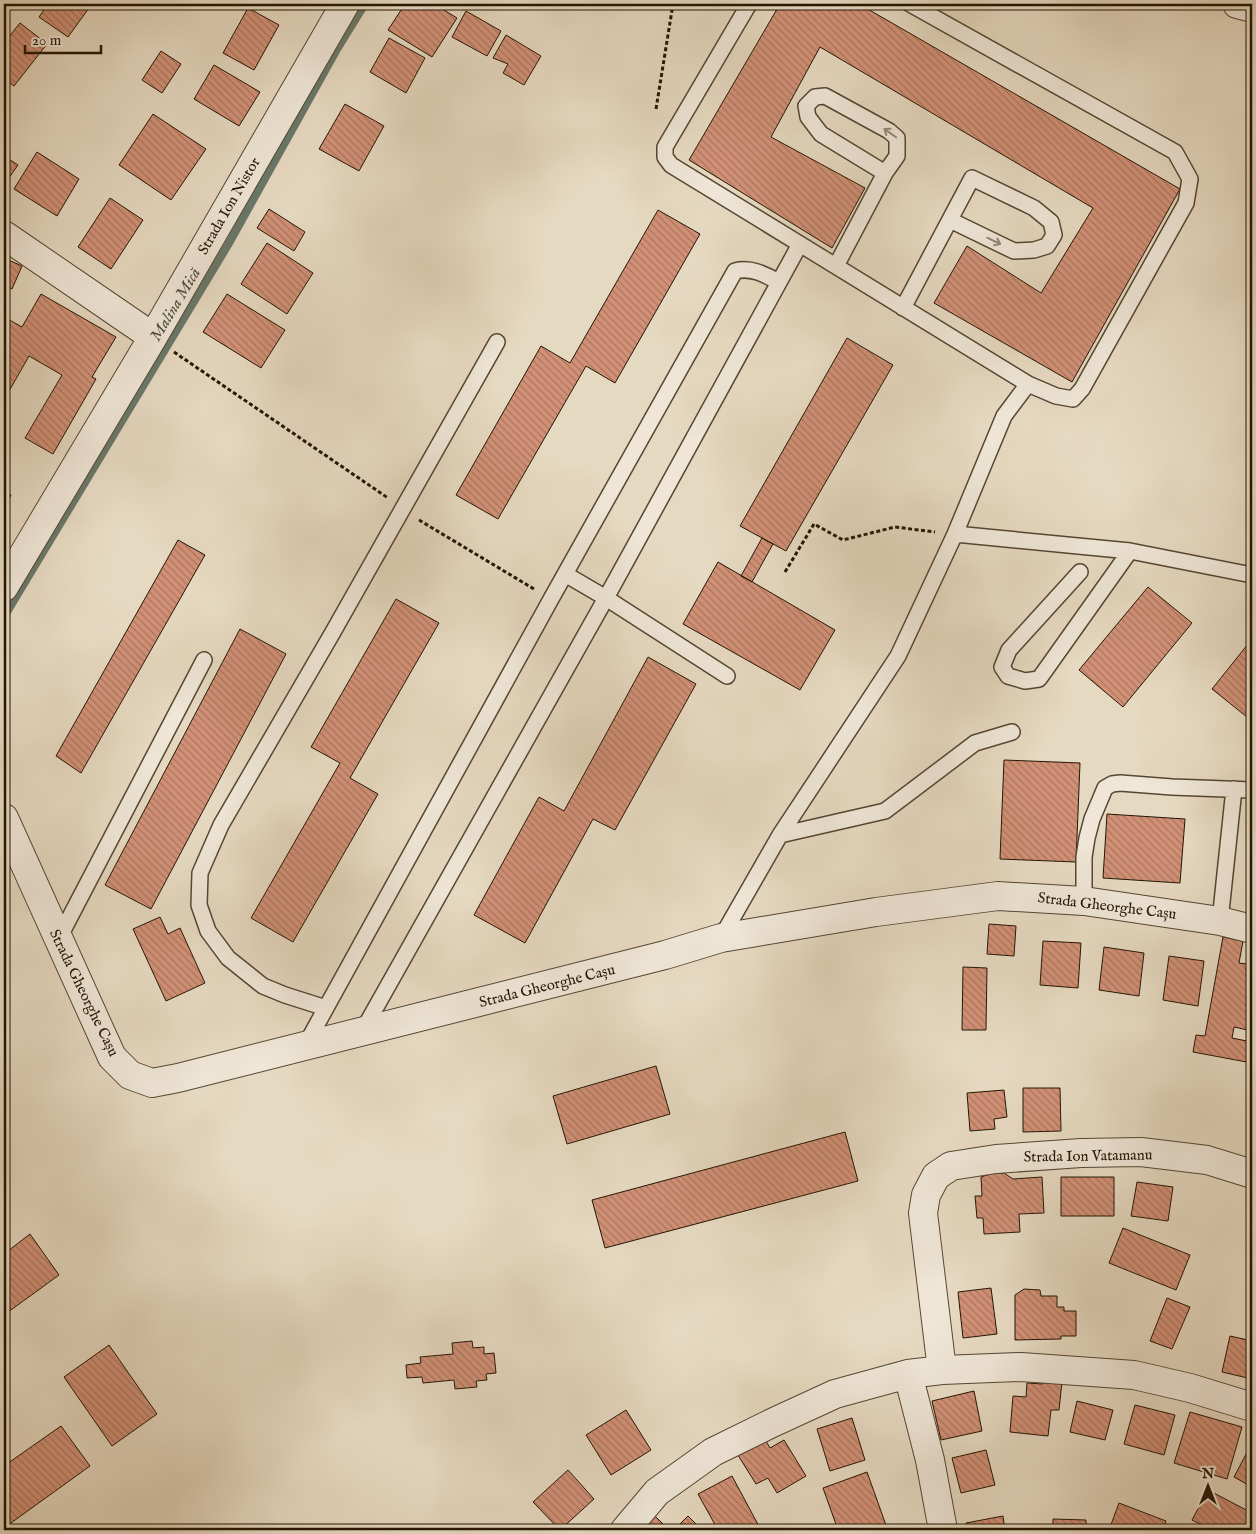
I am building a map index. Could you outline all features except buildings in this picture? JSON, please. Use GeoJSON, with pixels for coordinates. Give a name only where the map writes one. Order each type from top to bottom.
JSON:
{"type":"FeatureCollection","features":[{"type":"Feature","properties":{"kind":"street","name":"Strada Ion Nistor"},"geometry":{"type":"LineString","coordinates":[[4,587],[153,337],[345,4]]}},
{"type":"Feature","properties":{"kind":"street"},"geometry":{"type":"LineString","coordinates":[[1236,4],[1252,8]]}},
{"type":"Feature","properties":{"kind":"street"},"geometry":{"type":"LineString","coordinates":[[4,236],[153,337]]}},
{"type":"Feature","properties":{"kind":"street","name":"Strada Gheorghe Cașu"},"geometry":{"type":"LineString","coordinates":[[4,818],[112,1057],[130,1075],[152,1083],[656,958],[721,938],[876,912],[998,896],[1084,901],[1220,921],[1252,929]]}},
{"type":"Feature","properties":{"kind":"street","name":"Strada Ion Vatamanu"},"geometry":{"type":"LineString","coordinates":[[942,1370],[923,1213],[926,1195],[936,1176],[952,1166],[996,1159],[1081,1153],[1141,1152],[1207,1160],[1252,1174]]}},
{"type":"Feature","properties":{"kind":"street"},"geometry":{"type":"LineString","coordinates":[[625,1530],[657,1492],[713,1452],[835,1394],[908,1374],[942,1370],[1021,1367],[1134,1376],[1190,1388],[1252,1407]]}},
{"type":"Feature","properties":{"kind":"street"},"geometry":{"type":"LineString","coordinates":[[908,1374],[930,1460],[942,1530]]}},
{"type":"Feature","properties":{"kind":"lane"},"geometry":{"type":"LineString","coordinates":[[749,4],[665,146],[665,157],[671,165],[1028,384],[1056,396],[1073,399],[1082,388],[1186,203],[1190,179],[1175,152],[910,4]]}},
{"type":"Feature","properties":{"kind":"lane"},"geometry":{"type":"LineString","coordinates":[[836,266],[885,174],[897,156],[897,138],[889,131],[825,96],[815,97],[806,106],[808,118],[821,134],[885,174]]}},
{"type":"Feature","properties":{"kind":"lane"},"geometry":{"type":"LineString","coordinates":[[903,308],[972,178],[1034,208],[1051,222],[1054,235],[1047,246],[1034,250],[1014,251],[950,220]]}},
{"type":"Feature","properties":{"kind":"lane"},"geometry":{"type":"LineString","coordinates":[[362,1032],[606,598],[800,244]]}},
{"type":"Feature","properties":{"kind":"lane"},"geometry":{"type":"LineString","coordinates":[[305,1046],[551,599],[735,271],[745,268],[760,272],[779,282]]}},
{"type":"Feature","properties":{"kind":"lane"},"geometry":{"type":"LineString","coordinates":[[326,1008],[263,986],[228,958],[208,931],[199,904],[200,873],[221,825],[497,342]]}},
{"type":"Feature","properties":{"kind":"lane"},"geometry":{"type":"LineString","coordinates":[[721,938],[780,836],[898,656],[955,534],[1004,416],[1028,384]]}},
{"type":"Feature","properties":{"kind":"lane"},"geometry":{"type":"LineString","coordinates":[[955,534],[1130,550],[1252,575]]}},
{"type":"Feature","properties":{"kind":"lane"},"geometry":{"type":"LineString","coordinates":[[1080,572],[1009,650],[1002,667],[1008,676],[1026,681],[1039,679],[1130,550]]}},
{"type":"Feature","properties":{"kind":"lane"},"geometry":{"type":"LineString","coordinates":[[565,574],[606,598],[727,676]]}},
{"type":"Feature","properties":{"kind":"lane"},"geometry":{"type":"LineString","coordinates":[[58,940],[204,660]]}},
{"type":"Feature","properties":{"kind":"lane"},"geometry":{"type":"LineString","coordinates":[[780,836],[885,811],[975,743],[1012,732]]}},
{"type":"Feature","properties":{"kind":"lane"},"geometry":{"type":"LineString","coordinates":[[1084,901],[1084,857],[1087,838],[1094,812],[1105,788],[1112,784],[1120,783],[1252,790]]}},
{"type":"Feature","properties":{"kind":"lane"},"geometry":{"type":"LineString","coordinates":[[1220,921],[1234,789]]}},
{"type":"Feature","properties":{"kind":"path"},"geometry":{"type":"LineString","coordinates":[[656,110],[673,4]]}},
{"type":"Feature","properties":{"kind":"path"},"geometry":{"type":"LineString","coordinates":[[153,337],[385,495],[402,510],[551,599]]}},
{"type":"Feature","properties":{"kind":"path"},"geometry":{"type":"LineString","coordinates":[[785,572],[814,524],[843,540],[895,527],[955,534]]}},
{"type":"Feature","properties":{"kind":"waterway","name":"Malina Mică"},"geometry":{"type":"LineString","coordinates":[[4,617],[228,245],[336,51],[365,4]]}}]}
